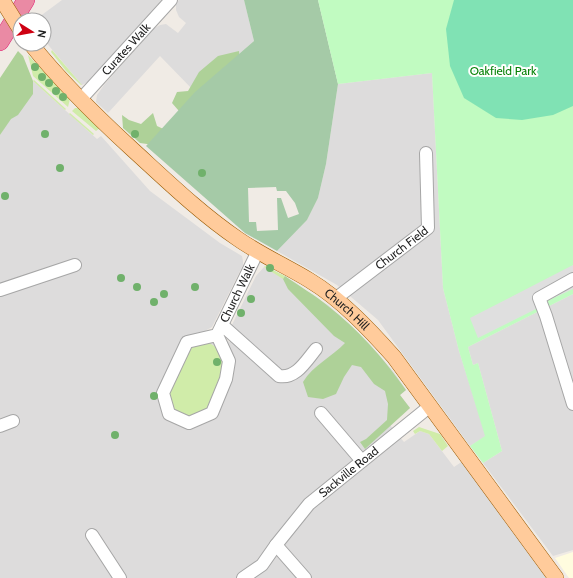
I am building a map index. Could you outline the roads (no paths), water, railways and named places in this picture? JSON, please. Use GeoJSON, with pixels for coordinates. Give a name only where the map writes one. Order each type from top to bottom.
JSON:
{"type":"FeatureCollection","features":[{"type":"Feature","properties":{"kind":"highway"},"geometry":{"type":"LineString","coordinates":[[0,42],[26,0]]}},
{"type":"Feature","properties":{"kind":"main road"},"geometry":{"type":"LineString","coordinates":[[2,0],[12,16]]}},
{"type":"Feature","properties":{"kind":"main road","name":"Church Hill"},"geometry":{"type":"LineString","coordinates":[[38,52],[60,79],[107,126],[172,186],[238,239],[258,252],[310,280],[352,313],[394,357],[429,407],[513,518],[556,578]]}},
{"type":"Feature","properties":{"kind":"street","name":"Curates Walk"},"geometry":{"type":"LineString","coordinates":[[81,99],[172,0]]}},
{"type":"Feature","properties":{"kind":"street","name":"Church Field"},"geometry":{"type":"LineString","coordinates":[[335,299],[428,228],[426,153]]}},
{"type":"Feature","properties":{"kind":"street","name":"Church Walk"},"geometry":{"type":"LineString","coordinates":[[219,330],[229,361],[226,379],[212,413],[189,423],[169,414],[163,393],[187,342],[219,330],[258,252]]}},
{"type":"Feature","properties":{"kind":"street"},"geometry":{"type":"LineString","coordinates":[[0,290],[75,265]]}},
{"type":"Feature","properties":{"kind":"street"},"geometry":{"type":"LineString","coordinates":[[573,279],[539,298],[573,404]]}},
{"type":"Feature","properties":{"kind":"street"},"geometry":{"type":"LineString","coordinates":[[219,330],[279,376],[286,377],[296,373],[316,349]]}},
{"type":"Feature","properties":{"kind":"street","name":"Sackville Road"},"geometry":{"type":"LineString","coordinates":[[243,578],[262,565],[276,544],[309,504],[429,407]]}},
{"type":"Feature","properties":{"kind":"street"},"geometry":{"type":"LineString","coordinates":[[321,414],[362,461]]}},
{"type":"Feature","properties":{"kind":"street"},"geometry":{"type":"LineString","coordinates":[[0,426],[13,421]]}},
{"type":"Feature","properties":{"kind":"street"},"geometry":{"type":"LineString","coordinates":[[92,536],[120,578]]}},
{"type":"Feature","properties":{"kind":"street"},"geometry":{"type":"LineString","coordinates":[[276,544],[305,578]]}},
{"type":"Feature","properties":{"kind":"park label","name":"Oakfield Park"},"geometry":{"type":"Point","coordinates":[503,71]}}]}
